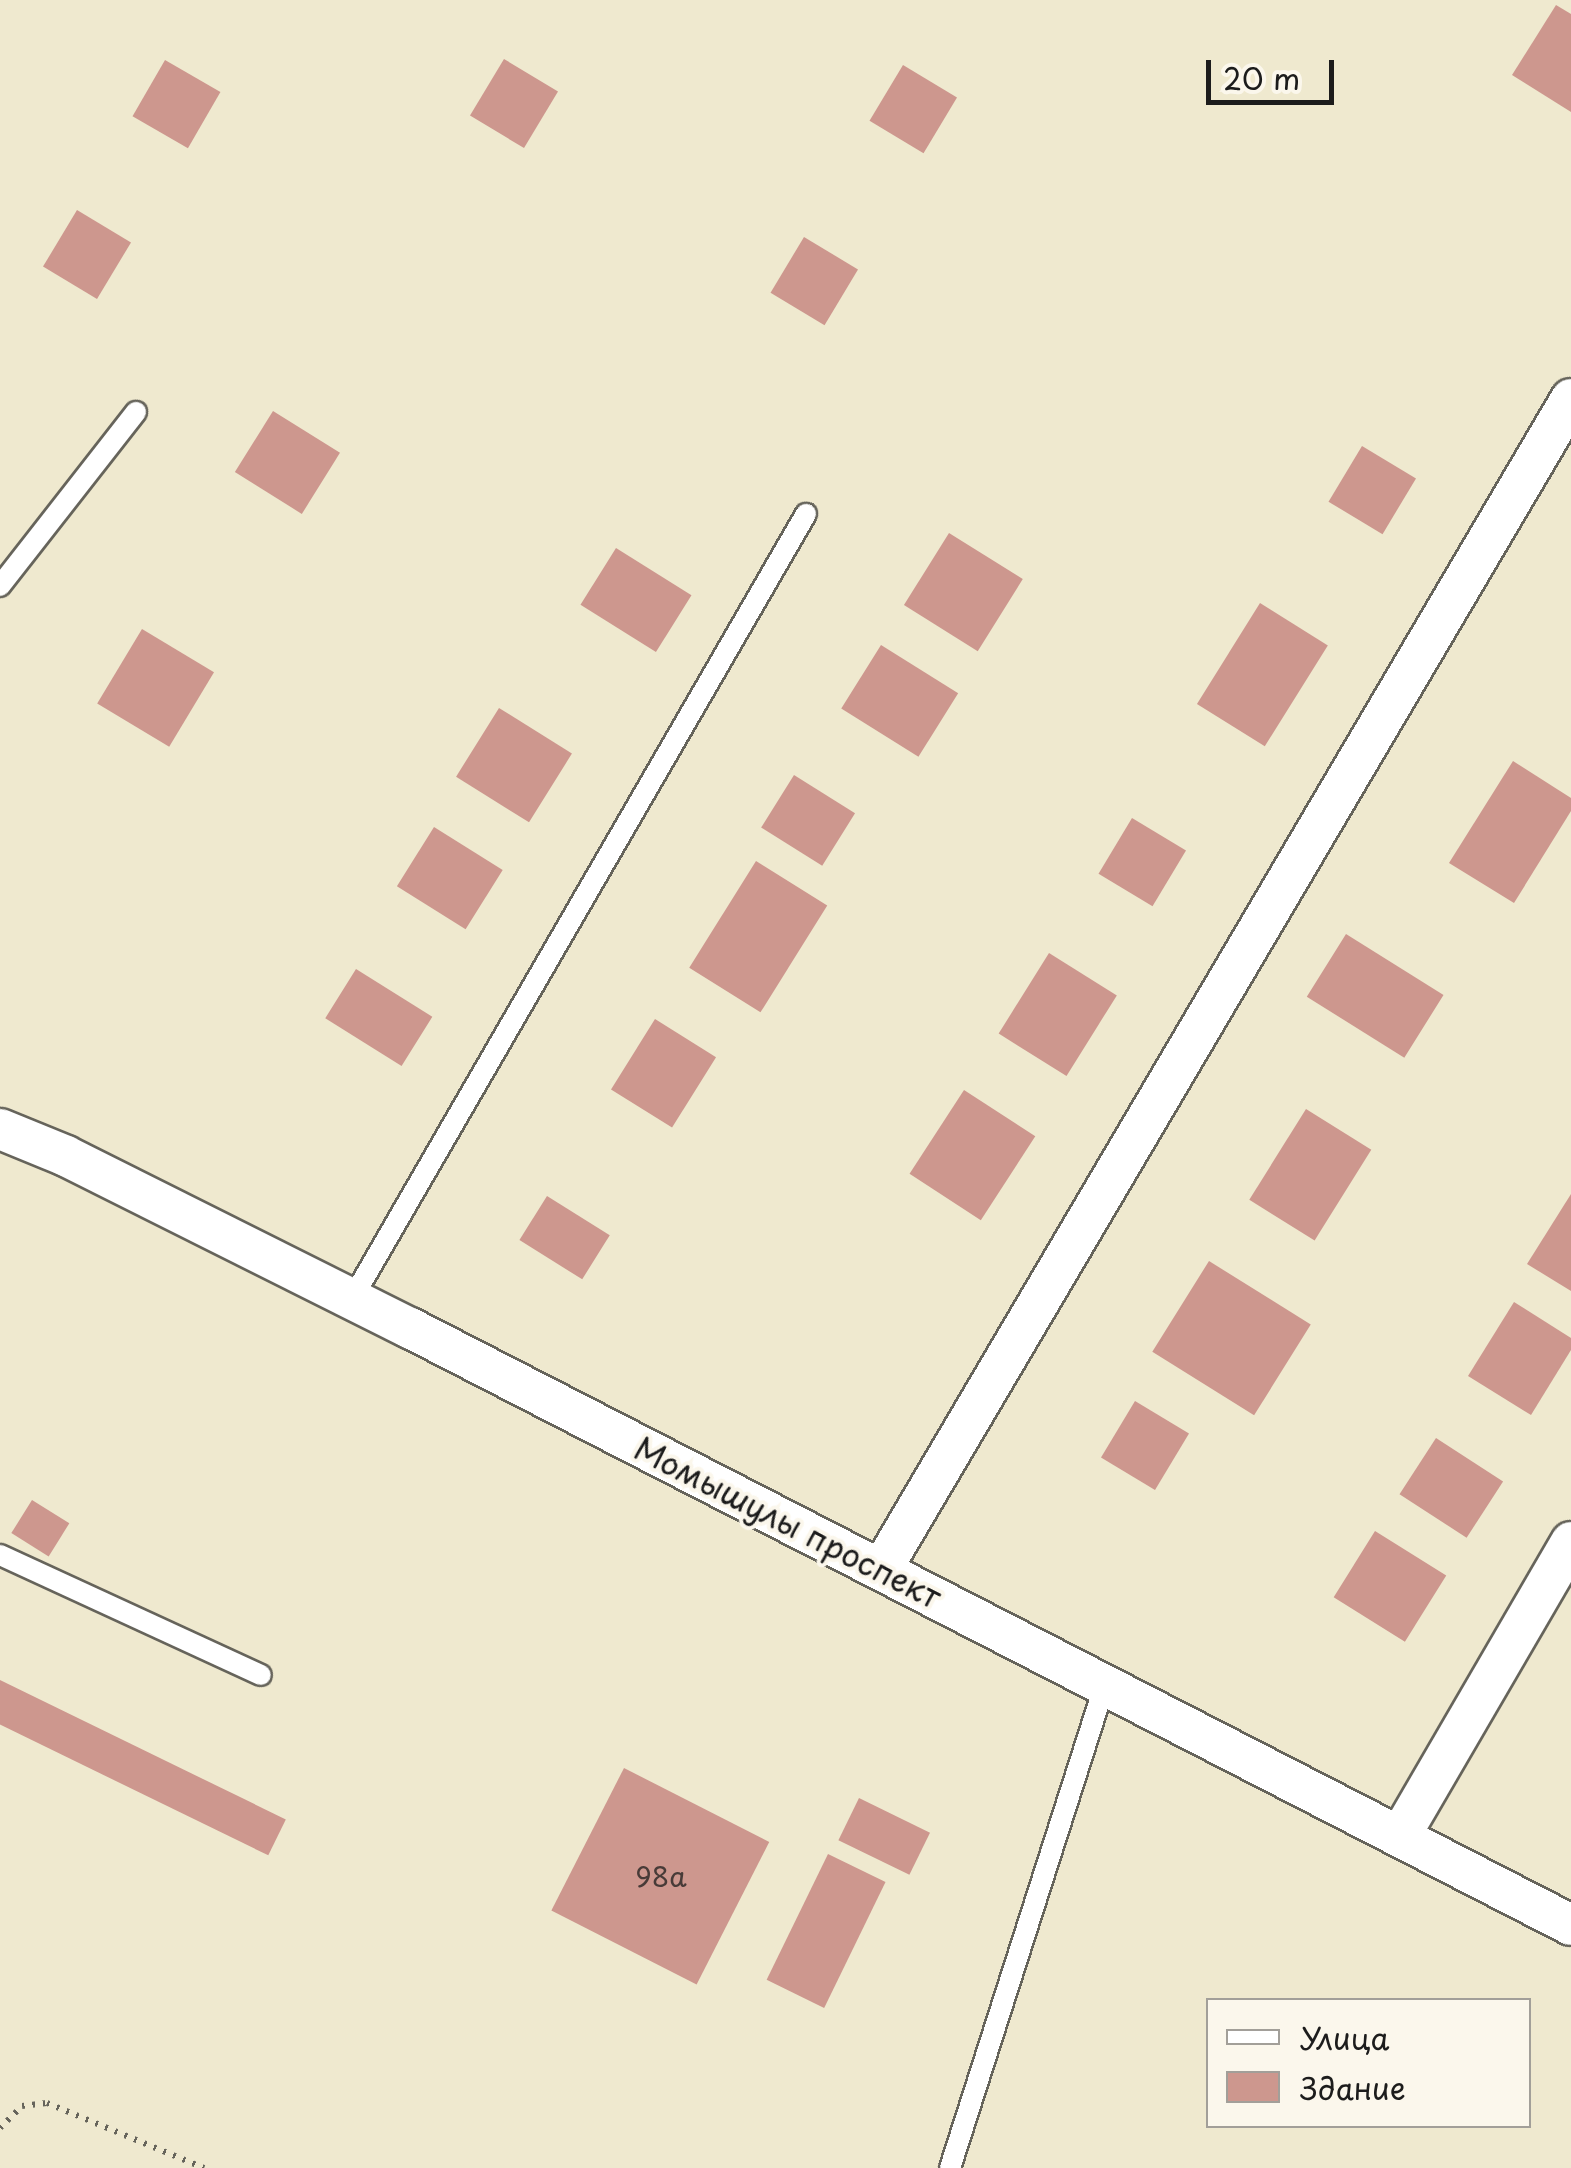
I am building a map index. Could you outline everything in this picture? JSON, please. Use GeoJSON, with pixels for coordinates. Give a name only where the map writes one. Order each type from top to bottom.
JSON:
{"type":"FeatureCollection","features":[{"type":"Feature","properties":{"kind":"street"},"geometry":{"type":"LineString","coordinates":[[881,1570],[1571,399]]}},
{"type":"Feature","properties":{"kind":"street","name":"Момышулы проспект"},"geometry":{"type":"LineString","coordinates":[[0,1129],[66,1156],[352,1298],[1571,1925]]}},
{"type":"Feature","properties":{"kind":"street"},"geometry":{"type":"LineString","coordinates":[[1400,1836],[1571,1542]]}},
{"type":"Feature","properties":{"kind":"lane"},"geometry":{"type":"LineString","coordinates":[[0,586],[136,412]]}},
{"type":"Feature","properties":{"kind":"lane"},"geometry":{"type":"LineString","coordinates":[[352,1298],[806,514]]}},
{"type":"Feature","properties":{"kind":"lane"},"geometry":{"type":"LineString","coordinates":[[0,1555],[261,1675]]}},
{"type":"Feature","properties":{"kind":"lane"},"geometry":{"type":"LineString","coordinates":[[950,2168],[1105,1684]]}},
{"type":"Feature","properties":{"kind":"path"},"geometry":{"type":"LineString","coordinates":[[0,2128],[22,2106],[47,2103],[204,2168]]}},
{"type":"Feature","properties":{"kind":"building"},"geometry":{"type":"Polygon","coordinates":[[[1556,5],[1571,14],[1571,112],[1512,75],[1556,5]]]}},
{"type":"Feature","properties":{"kind":"building"},"geometry":{"type":"Polygon","coordinates":[[[504,59],[558,91],[524,148],[470,116],[504,59]]]}},
{"type":"Feature","properties":{"kind":"building"},"geometry":{"type":"Polygon","coordinates":[[[165,60],[220,92],[188,148],[132,116],[165,60]]]}},
{"type":"Feature","properties":{"kind":"building"},"geometry":{"type":"Polygon","coordinates":[[[903,65],[957,97],[924,153],[870,121],[903,65]]]}},
{"type":"Feature","properties":{"kind":"building"},"geometry":{"type":"Polygon","coordinates":[[[77,210],[131,242],[97,299],[43,267],[77,210]]]}},
{"type":"Feature","properties":{"kind":"building"},"geometry":{"type":"Polygon","coordinates":[[[804,237],[858,269],[825,325],[771,293],[804,237]]]}},
{"type":"Feature","properties":{"kind":"building"},"geometry":{"type":"Polygon","coordinates":[[[273,411],[340,453],[302,514],[235,472],[273,411]]]}},
{"type":"Feature","properties":{"kind":"building"},"geometry":{"type":"Polygon","coordinates":[[[1362,446],[1416,478],[1383,534],[1329,502],[1362,446]]]}},
{"type":"Feature","properties":{"kind":"building"},"geometry":{"type":"Polygon","coordinates":[[[949,533],[1023,579],[978,651],[904,605],[949,533]]]}},
{"type":"Feature","properties":{"kind":"building"},"geometry":{"type":"Polygon","coordinates":[[[616,548],[691,595],[656,652],[580,605],[616,548]]]}},
{"type":"Feature","properties":{"kind":"building"},"geometry":{"type":"Polygon","coordinates":[[[1260,603],[1328,645],[1265,746],[1197,704],[1260,603]]]}},
{"type":"Feature","properties":{"kind":"building"},"geometry":{"type":"Polygon","coordinates":[[[142,629],[214,672],[169,747],[97,704],[142,629]]]}},
{"type":"Feature","properties":{"kind":"building"},"geometry":{"type":"Polygon","coordinates":[[[881,645],[958,693],[918,757],[841,709],[881,645]]]}},
{"type":"Feature","properties":{"kind":"building"},"geometry":{"type":"Polygon","coordinates":[[[499,708],[572,754],[529,822],[456,777],[499,708]]]}},
{"type":"Feature","properties":{"kind":"building"},"geometry":{"type":"Polygon","coordinates":[[[1513,761],[1571,798],[1571,811],[1514,903],[1449,863],[1513,761]]]}},
{"type":"Feature","properties":{"kind":"building"},"geometry":{"type":"Polygon","coordinates":[[[794,775],[855,813],[822,866],[761,828],[794,775]]]}},
{"type":"Feature","properties":{"kind":"building"},"geometry":{"type":"Polygon","coordinates":[[[1132,818],[1186,850],[1153,906],[1099,874],[1132,818]]]}},
{"type":"Feature","properties":{"kind":"building"},"geometry":{"type":"Polygon","coordinates":[[[434,827],[503,870],[466,929],[397,886],[434,827]]]}},
{"type":"Feature","properties":{"kind":"building"},"geometry":{"type":"Polygon","coordinates":[[[756,861],[827,906],[760,1012],[689,968],[756,861]]]}},
{"type":"Feature","properties":{"kind":"building"},"geometry":{"type":"Polygon","coordinates":[[[1346,934],[1444,995],[1404,1058],[1307,997],[1346,934]]]}},
{"type":"Feature","properties":{"kind":"building"},"geometry":{"type":"Polygon","coordinates":[[[1049,953],[1117,995],[1067,1076],[999,1034],[1049,953]]]}},
{"type":"Feature","properties":{"kind":"building"},"geometry":{"type":"Polygon","coordinates":[[[356,969],[432,1017],[402,1066],[325,1018],[356,969]]]}},
{"type":"Feature","properties":{"kind":"building"},"geometry":{"type":"Polygon","coordinates":[[[655,1019],[716,1057],[672,1128],[611,1089],[655,1019]]]}},
{"type":"Feature","properties":{"kind":"building"},"geometry":{"type":"Polygon","coordinates":[[[964,1090],[1035,1136],[981,1220],[910,1174],[964,1090]]]}},
{"type":"Feature","properties":{"kind":"building"},"geometry":{"type":"Polygon","coordinates":[[[1306,1109],[1371,1150],[1315,1241],[1249,1200],[1306,1109]]]}},
{"type":"Feature","properties":{"kind":"building"},"geometry":{"type":"Polygon","coordinates":[[[1571,1194],[1571,1291],[1527,1264],[1571,1194]]]}},
{"type":"Feature","properties":{"kind":"building"},"geometry":{"type":"Polygon","coordinates":[[[547,1196],[610,1235],[582,1279],[519,1240],[547,1196]]]}},
{"type":"Feature","properties":{"kind":"building"},"geometry":{"type":"Polygon","coordinates":[[[1209,1261],[1311,1325],[1254,1415],[1152,1352],[1209,1261]]]}},
{"type":"Feature","properties":{"kind":"building"},"geometry":{"type":"Polygon","coordinates":[[[1514,1302],[1571,1338],[1571,1350],[1531,1415],[1468,1376],[1514,1302]]]}},
{"type":"Feature","properties":{"kind":"building"},"geometry":{"type":"Polygon","coordinates":[[[1135,1401],[1189,1433],[1155,1490],[1101,1458],[1135,1401]]]}},
{"type":"Feature","properties":{"kind":"building"},"geometry":{"type":"Polygon","coordinates":[[[1436,1438],[1503,1482],[1467,1538],[1400,1494],[1436,1438]]]}},
{"type":"Feature","properties":{"kind":"building"},"geometry":{"type":"Polygon","coordinates":[[[32,1500],[69,1523],[49,1556],[11,1533],[32,1500]]]}},
{"type":"Feature","properties":{"kind":"building"},"geometry":{"type":"Polygon","coordinates":[[[1375,1531],[1446,1576],[1405,1642],[1334,1597],[1375,1531]]]}},
{"type":"Feature","properties":{"kind":"building"},"geometry":{"type":"Polygon","coordinates":[[[0,1680],[286,1819],[268,1855],[0,1725],[0,1680]]]}},
{"type":"Feature","properties":{"kind":"building"},"geometry":{"type":"Polygon","coordinates":[[[624,1768],[769,1842],[697,1985],[551,1911],[624,1768]]]}},
{"type":"Feature","properties":{"kind":"building"},"geometry":{"type":"Polygon","coordinates":[[[859,1798],[930,1833],[909,1875],[838,1840],[859,1798]]]}},
{"type":"Feature","properties":{"kind":"building"},"geometry":{"type":"Polygon","coordinates":[[[828,1854],[886,1882],[824,2008],[767,1980],[828,1854]]]}}]}
